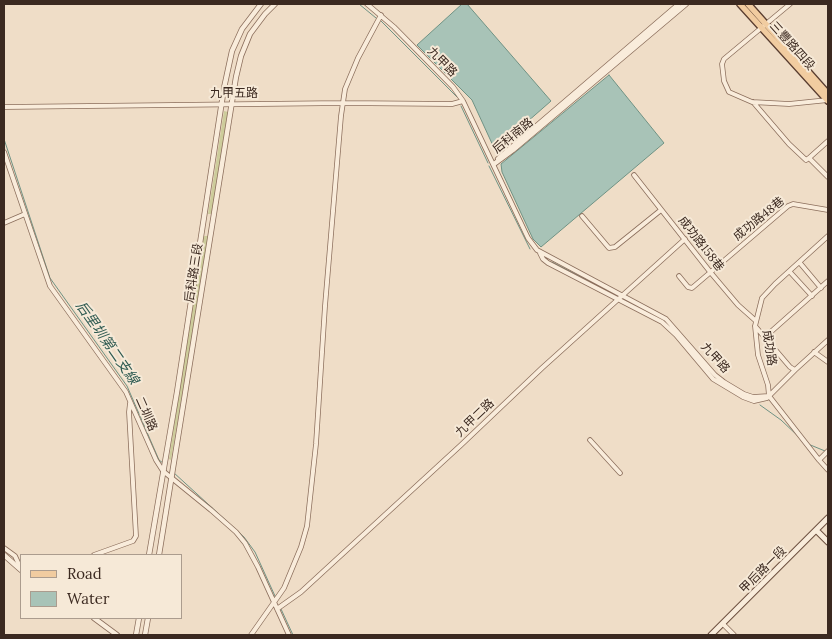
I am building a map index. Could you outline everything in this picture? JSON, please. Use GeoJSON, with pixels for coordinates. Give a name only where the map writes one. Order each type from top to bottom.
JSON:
{"type":"FeatureCollection","features":[{"type":"Feature","properties":{"kind":"main road","name":"三豐路四段"},"geometry":{"type":"LineString","coordinates":[[740,4],[763,25],[828,94]]}},
{"type":"Feature","properties":{"kind":"main road","name":"三豐路四段"},"geometry":{"type":"LineString","coordinates":[[748,4],[763,25],[828,101]]}},
{"type":"Feature","properties":{"kind":"main road","name":"甲后路一段"},"geometry":{"type":"LineString","coordinates":[[711,635],[828,518]]}},
{"type":"Feature","properties":{"kind":"main road"},"geometry":{"type":"LineString","coordinates":[[816,530],[828,542]]}},
{"type":"Feature","properties":{"kind":"street","name":"后科路三段"},"geometry":{"type":"LineString","coordinates":[[149,554],[177,392],[221,104],[232,51],[242,30],[261,4]]}},
{"type":"Feature","properties":{"kind":"street","name":"后科路三段"},"geometry":{"type":"LineString","coordinates":[[159,554],[241,56],[250,34],[275,4]]}},
{"type":"Feature","properties":{"kind":"street","name":"九甲路"},"geometry":{"type":"LineString","coordinates":[[367,4],[381,15],[453,87],[463,101],[528,238],[540,253],[666,319],[714,375],[724,382],[744,394],[769,396]]}},
{"type":"Feature","properties":{"kind":"street","name":"后科南路"},"geometry":{"type":"LineString","coordinates":[[494,164],[520,144],[679,4]]}},
{"type":"Feature","properties":{"kind":"street","name":"后科南路"},"geometry":{"type":"LineString","coordinates":[[643,37],[685,4]]}},
{"type":"Feature","properties":{"kind":"street"},"geometry":{"type":"LineString","coordinates":[[790,4],[724,59],[722,64],[724,81],[729,92],[753,102],[789,104],[828,101]]}},
{"type":"Feature","properties":{"kind":"street"},"geometry":{"type":"LineString","coordinates":[[251,635],[284,588],[291,574],[307,526],[316,444],[338,140],[345,89],[358,58],[381,15]]}},
{"type":"Feature","properties":{"kind":"street","name":"九甲五路"},"geometry":{"type":"LineString","coordinates":[[4,106],[452,104],[463,101]]}},
{"type":"Feature","properties":{"kind":"street"},"geometry":{"type":"LineString","coordinates":[[753,102],[789,144],[806,160],[828,141]]}},
{"type":"Feature","properties":{"kind":"street","name":"二圳路"},"geometry":{"type":"LineString","coordinates":[[4,152],[50,286],[118,380],[163,471],[236,532],[245,544],[289,635]]}},
{"type":"Feature","properties":{"kind":"street"},"geometry":{"type":"LineString","coordinates":[[809,158],[828,177]]}},
{"type":"Feature","properties":{"kind":"street","name":"成功路158巷"},"geometry":{"type":"LineString","coordinates":[[634,175],[711,273],[795,370]]}},
{"type":"Feature","properties":{"kind":"street","name":"成功路48巷"},"geometry":{"type":"LineString","coordinates":[[679,276],[688,287],[692,288],[788,206],[793,204],[828,210]]}},
{"type":"Feature","properties":{"kind":"street"},"geometry":{"type":"LineString","coordinates":[[582,216],[609,248],[615,247],[662,210]]}},
{"type":"Feature","properties":{"kind":"street"},"geometry":{"type":"LineString","coordinates":[[4,223],[25,214]]}},
{"type":"Feature","properties":{"kind":"street","name":"成功路"},"geometry":{"type":"LineString","coordinates":[[828,236],[762,298],[756,324],[758,355],[768,385],[769,396],[828,470]]}},
{"type":"Feature","properties":{"kind":"street","name":"九甲二路"},"geometry":{"type":"LineString","coordinates":[[277,609],[301,592],[542,368],[685,239]]}},
{"type":"Feature","properties":{"kind":"street"},"geometry":{"type":"LineString","coordinates":[[800,263],[821,288]]}},
{"type":"Feature","properties":{"kind":"street"},"geometry":{"type":"LineString","coordinates":[[790,272],[812,296]]}},
{"type":"Feature","properties":{"kind":"street"},"geometry":{"type":"LineString","coordinates":[[765,337],[828,281]]}},
{"type":"Feature","properties":{"kind":"street"},"geometry":{"type":"LineString","coordinates":[[769,396],[828,340]]}},
{"type":"Feature","properties":{"kind":"street"},"geometry":{"type":"LineString","coordinates":[[814,352],[828,362]]}},
{"type":"Feature","properties":{"kind":"street"},"geometry":{"type":"LineString","coordinates":[[97,554],[133,541],[136,536],[130,402]]}},
{"type":"Feature","properties":{"kind":"street"},"geometry":{"type":"LineString","coordinates":[[590,440],[620,473]]}},
{"type":"Feature","properties":{"kind":"street"},"geometry":{"type":"LineString","coordinates":[[819,460],[828,451]]}},
{"type":"Feature","properties":{"kind":"street"},"geometry":{"type":"LineString","coordinates":[[4,548],[15,556],[20,568]]}},
{"type":"Feature","properties":{"kind":"street"},"geometry":{"type":"LineString","coordinates":[[4,555],[20,569]]}},
{"type":"Feature","properties":{"kind":"street"},"geometry":{"type":"LineString","coordinates":[[95,619],[117,635]]}},
{"type":"Feature","properties":{"kind":"street"},"geometry":{"type":"LineString","coordinates":[[136,635],[139,619]]}},
{"type":"Feature","properties":{"kind":"street"},"geometry":{"type":"LineString","coordinates":[[145,635],[148,619]]}},
{"type":"Feature","properties":{"kind":"street"},"geometry":{"type":"LineString","coordinates":[[723,624],[734,635]]}},
{"type":"Feature","properties":{"kind":"shaded area"},"geometry":{"type":"Polygon","coordinates":[[[224,111],[228,112],[212,214],[208,214],[224,111]]]}},
{"type":"Feature","properties":{"kind":"shaded area"},"geometry":{"type":"Polygon","coordinates":[[[203,236],[209,236],[171,460],[169,459],[203,236]]]}},
{"type":"Feature","properties":{"kind":"water"},"geometry":{"type":"Polygon","coordinates":[[[462,4],[467,4],[551,101],[495,150],[472,100],[417,45],[462,4]]]}},
{"type":"Feature","properties":{"kind":"water"},"geometry":{"type":"Polygon","coordinates":[[[609,75],[664,143],[541,247],[533,239],[502,172],[501,164],[609,75]]]}},
{"type":"Feature","properties":{"kind":"waterway"},"geometry":{"type":"LineString","coordinates":[[359,4],[376,18]]}},
{"type":"Feature","properties":{"kind":"waterway"},"geometry":{"type":"LineString","coordinates":[[381,21],[457,97]]}},
{"type":"Feature","properties":{"kind":"waterway"},"geometry":{"type":"LineString","coordinates":[[461,106],[488,163]]}},
{"type":"Feature","properties":{"kind":"waterway","name":"后里圳第二支線"},"geometry":{"type":"LineString","coordinates":[[4,139],[50,278],[127,386],[159,460],[163,463]]}},
{"type":"Feature","properties":{"kind":"waterway"},"geometry":{"type":"LineString","coordinates":[[489,166],[530,249]]}},
{"type":"Feature","properties":{"kind":"waterway"},"geometry":{"type":"LineString","coordinates":[[552,262],[616,295]]}},
{"type":"Feature","properties":{"kind":"waterway"},"geometry":{"type":"LineString","coordinates":[[626,300],[639,306]]}},
{"type":"Feature","properties":{"kind":"waterway"},"geometry":{"type":"LineString","coordinates":[[709,372],[717,379]]}},
{"type":"Feature","properties":{"kind":"waterway"},"geometry":{"type":"LineString","coordinates":[[760,405],[781,420],[799,437]]}},
{"type":"Feature","properties":{"kind":"waterway"},"geometry":{"type":"LineString","coordinates":[[808,444],[825,451]]}},
{"type":"Feature","properties":{"kind":"waterway","name":"后里圳第二支線"},"geometry":{"type":"LineString","coordinates":[[173,472],[244,537],[255,552],[275,596]]}},
{"type":"Feature","properties":{"kind":"waterway","name":"后里圳第二支線"},"geometry":{"type":"LineString","coordinates":[[281,609],[293,635]]}}]}
